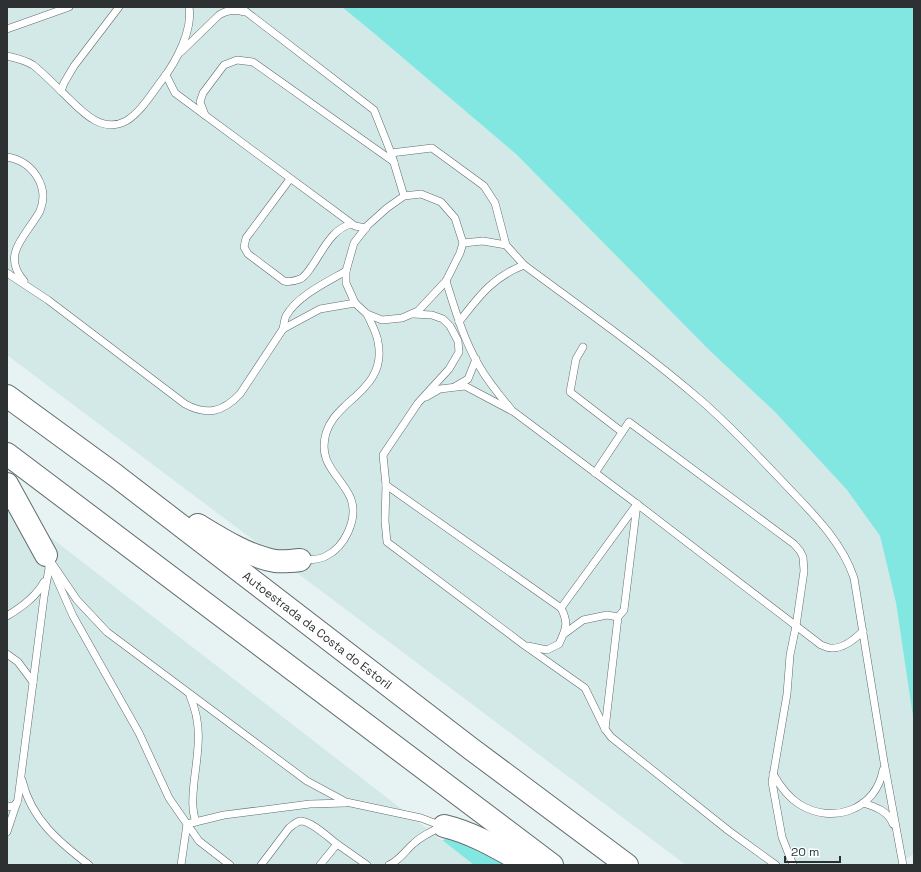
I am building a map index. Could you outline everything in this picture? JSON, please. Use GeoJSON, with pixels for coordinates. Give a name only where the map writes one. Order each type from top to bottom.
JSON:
{"type":"FeatureCollection","features":[{"type":"Feature","properties":{"kind":"highway","name":"Autoestrada da Costa do Estoril"},"geometry":{"type":"LineString","coordinates":[[7,396],[115,475],[470,748],[627,865]]}},
{"type":"Feature","properties":{"kind":"highway"},"geometry":{"type":"LineString","coordinates":[[7,454],[552,865]]}},
{"type":"Feature","properties":{"kind":"highway"},"geometry":{"type":"LineString","coordinates":[[115,475],[215,535],[255,555],[276,561],[300,560]]}},
{"type":"Feature","properties":{"kind":"highway"},"geometry":{"type":"LineString","coordinates":[[7,484],[46,554]]}},
{"type":"Feature","properties":{"kind":"highway"},"geometry":{"type":"LineString","coordinates":[[444,826],[461,831],[484,841],[528,865]]}},
{"type":"Feature","properties":{"kind":"lane"},"geometry":{"type":"LineString","coordinates":[[7,29],[69,7]]}},
{"type":"Feature","properties":{"kind":"lane"},"geometry":{"type":"LineString","coordinates":[[61,91],[74,66],[119,7]]}},
{"type":"Feature","properties":{"kind":"lane"},"geometry":{"type":"LineString","coordinates":[[7,56],[19,59],[31,65],[79,109],[94,120],[101,123],[114,124],[127,120],[132,116],[166,75],[177,56],[188,28],[190,17],[188,7]]}},
{"type":"Feature","properties":{"kind":"lane"},"geometry":{"type":"LineString","coordinates":[[240,7],[368,104],[376,112],[391,153],[404,196]]}},
{"type":"Feature","properties":{"kind":"lane"},"geometry":{"type":"LineString","coordinates":[[177,56],[219,15],[226,11],[238,10],[249,15]]}},
{"type":"Feature","properties":{"kind":"lane"},"geometry":{"type":"LineString","coordinates":[[205,115],[200,102],[203,94],[224,65],[237,60],[253,62],[394,162]]}},
{"type":"Feature","properties":{"kind":"lane"},"geometry":{"type":"LineString","coordinates":[[166,75],[175,93],[351,224],[366,228]]}},
{"type":"Feature","properties":{"kind":"lane"},"geometry":{"type":"LineString","coordinates":[[391,153],[432,148],[484,186],[495,203],[506,245],[524,265],[698,397],[739,437],[823,526],[841,549],[852,570],[854,578],[864,631],[884,762],[903,865]]}},
{"type":"Feature","properties":{"kind":"lane"},"geometry":{"type":"LineString","coordinates":[[7,157],[23,162],[33,170],[40,182],[42,195],[42,207],[40,211],[14,249],[7,254]]}},
{"type":"Feature","properties":{"kind":"lane"},"geometry":{"type":"LineString","coordinates":[[290,179],[246,238],[244,247],[248,254],[284,281],[291,282],[301,279],[308,272],[334,234],[343,226],[351,224]]}},
{"type":"Feature","properties":{"kind":"lane"},"geometry":{"type":"LineString","coordinates":[[421,194],[441,202],[455,218],[463,243],[460,253],[446,280],[418,311],[402,318],[382,320],[367,314],[355,303],[346,283],[346,271],[354,243],[366,228],[387,208],[404,196],[421,194]]}},
{"type":"Feature","properties":{"kind":"lane"},"geometry":{"type":"LineString","coordinates":[[463,243],[483,241],[506,245]]}},
{"type":"Feature","properties":{"kind":"lane"},"geometry":{"type":"LineString","coordinates":[[14,249],[13,256],[15,268],[20,276],[33,289]]}},
{"type":"Feature","properties":{"kind":"lane"},"geometry":{"type":"LineString","coordinates":[[459,322],[478,298],[496,279],[511,270],[524,265]]}},
{"type":"Feature","properties":{"kind":"lane"},"geometry":{"type":"LineString","coordinates":[[284,329],[285,317],[296,304],[315,289],[346,271]]}},
{"type":"Feature","properties":{"kind":"lane"},"geometry":{"type":"LineString","coordinates":[[7,273],[33,289],[185,404],[198,410],[215,410],[225,407],[234,401],[284,329],[320,309],[355,303]]}},
{"type":"Feature","properties":{"kind":"lane"},"geometry":{"type":"LineString","coordinates":[[446,280],[459,322],[476,359],[494,388],[514,412]]}},
{"type":"Feature","properties":{"kind":"lane"},"geometry":{"type":"LineString","coordinates":[[300,560],[325,557],[338,547],[346,536],[352,521],[353,507],[350,499],[328,463],[325,455],[324,442],[331,421],[365,388],[373,378],[376,371],[379,356],[378,341],[367,314]]}},
{"type":"Feature","properties":{"kind":"lane"},"geometry":{"type":"LineString","coordinates":[[413,314],[432,315],[443,319],[450,326],[458,341],[459,352],[449,369],[418,403],[384,455],[386,485],[385,521],[387,542],[524,645],[585,688],[605,729],[611,737],[729,831],[776,865]]}},
{"type":"Feature","properties":{"kind":"lane"},"geometry":{"type":"LineString","coordinates":[[583,347],[576,360],[570,392],[622,432]]}},
{"type":"Feature","properties":{"kind":"lane"},"geometry":{"type":"LineString","coordinates":[[452,388],[468,379],[476,359]]}},
{"type":"Feature","properties":{"kind":"lane"},"geometry":{"type":"LineString","coordinates":[[418,403],[440,389],[465,386],[514,412],[821,645],[831,648],[841,646],[852,641],[864,631]]}},
{"type":"Feature","properties":{"kind":"lane"},"geometry":{"type":"LineString","coordinates":[[595,473],[629,422],[794,544],[800,551],[803,557],[804,571],[790,655],[787,694],[772,782],[782,837],[793,865]]}},
{"type":"Feature","properties":{"kind":"lane"},"geometry":{"type":"LineString","coordinates":[[386,485],[561,608],[567,624],[559,644],[547,650],[524,645]]}},
{"type":"Feature","properties":{"kind":"lane"},"geometry":{"type":"LineString","coordinates":[[561,608],[637,504]]}},
{"type":"Feature","properties":{"kind":"lane"},"geometry":{"type":"LineString","coordinates":[[605,729],[618,617],[624,610],[637,504]]}},
{"type":"Feature","properties":{"kind":"lane"},"geometry":{"type":"LineString","coordinates":[[7,616],[26,604],[41,587],[48,569],[46,554]]}},
{"type":"Feature","properties":{"kind":"lane"},"geometry":{"type":"LineString","coordinates":[[7,832],[17,803],[49,568],[46,554]]}},
{"type":"Feature","properties":{"kind":"lane"},"geometry":{"type":"LineString","coordinates":[[46,554],[77,600],[99,625],[114,638],[307,781],[332,796],[352,804],[421,818],[444,826]]}},
{"type":"Feature","properties":{"kind":"lane"},"geometry":{"type":"LineString","coordinates":[[46,554],[73,616],[139,733],[173,805],[199,841],[230,865]]}},
{"type":"Feature","properties":{"kind":"lane"},"geometry":{"type":"LineString","coordinates":[[564,634],[583,620],[606,615],[618,617]]}},
{"type":"Feature","properties":{"kind":"lane"},"geometry":{"type":"LineString","coordinates":[[7,654],[18,662],[33,682]]}},
{"type":"Feature","properties":{"kind":"lane"},"geometry":{"type":"LineString","coordinates":[[189,694],[196,713],[200,733],[193,801],[196,822]]}},
{"type":"Feature","properties":{"kind":"lane"},"geometry":{"type":"LineString","coordinates":[[773,774],[790,797],[801,805],[814,812],[839,814],[848,812],[863,803],[872,794],[880,784],[884,762]]}},
{"type":"Feature","properties":{"kind":"lane"},"geometry":{"type":"LineString","coordinates":[[21,774],[27,796],[41,822],[56,839],[89,865]]}},
{"type":"Feature","properties":{"kind":"lane"},"geometry":{"type":"LineString","coordinates":[[7,807],[13,806],[17,803]]}},
{"type":"Feature","properties":{"kind":"lane"},"geometry":{"type":"LineString","coordinates":[[863,803],[879,808],[890,818],[898,839]]}},
{"type":"Feature","properties":{"kind":"lane"},"geometry":{"type":"LineString","coordinates":[[188,824],[224,815],[310,804],[352,804]]}},
{"type":"Feature","properties":{"kind":"lane"},"geometry":{"type":"LineString","coordinates":[[261,865],[289,828],[298,822],[305,821],[313,825],[367,865]]}},
{"type":"Feature","properties":{"kind":"lane"},"geometry":{"type":"LineString","coordinates":[[181,865],[188,824]]}},
{"type":"Feature","properties":{"kind":"lane"},"geometry":{"type":"LineString","coordinates":[[389,865],[403,856],[420,838],[444,826]]}},
{"type":"Feature","properties":{"kind":"lane"},"geometry":{"type":"LineString","coordinates":[[320,865],[337,844]]}},
{"type":"Feature","properties":{"kind":"lane"},"geometry":{"type":"LineString","coordinates":[[399,865],[403,856]]}},
{"type":"Feature","properties":{"kind":"shaded area"},"geometry":{"type":"Polygon","coordinates":[[[7,7],[342,7],[517,155],[708,349],[775,412],[847,490],[880,536],[896,603],[914,724],[914,854],[896,865],[686,865],[7,355],[7,7]]]}},
{"type":"Feature","properties":{"kind":"shaded area"},"geometry":{"type":"Polygon","coordinates":[[[342,7],[914,7],[914,724],[896,603],[880,536],[847,490],[775,412],[708,349],[517,155],[342,7]]]}},
{"type":"Feature","properties":{"kind":"shaded area"},"geometry":{"type":"Polygon","coordinates":[[[7,503],[54,540],[474,865],[7,865],[7,503]]]}},
{"type":"Feature","properties":{"kind":"shaded area"},"geometry":{"type":"Polygon","coordinates":[[[454,837],[509,865],[474,865],[442,840],[454,837]]]}}]}
